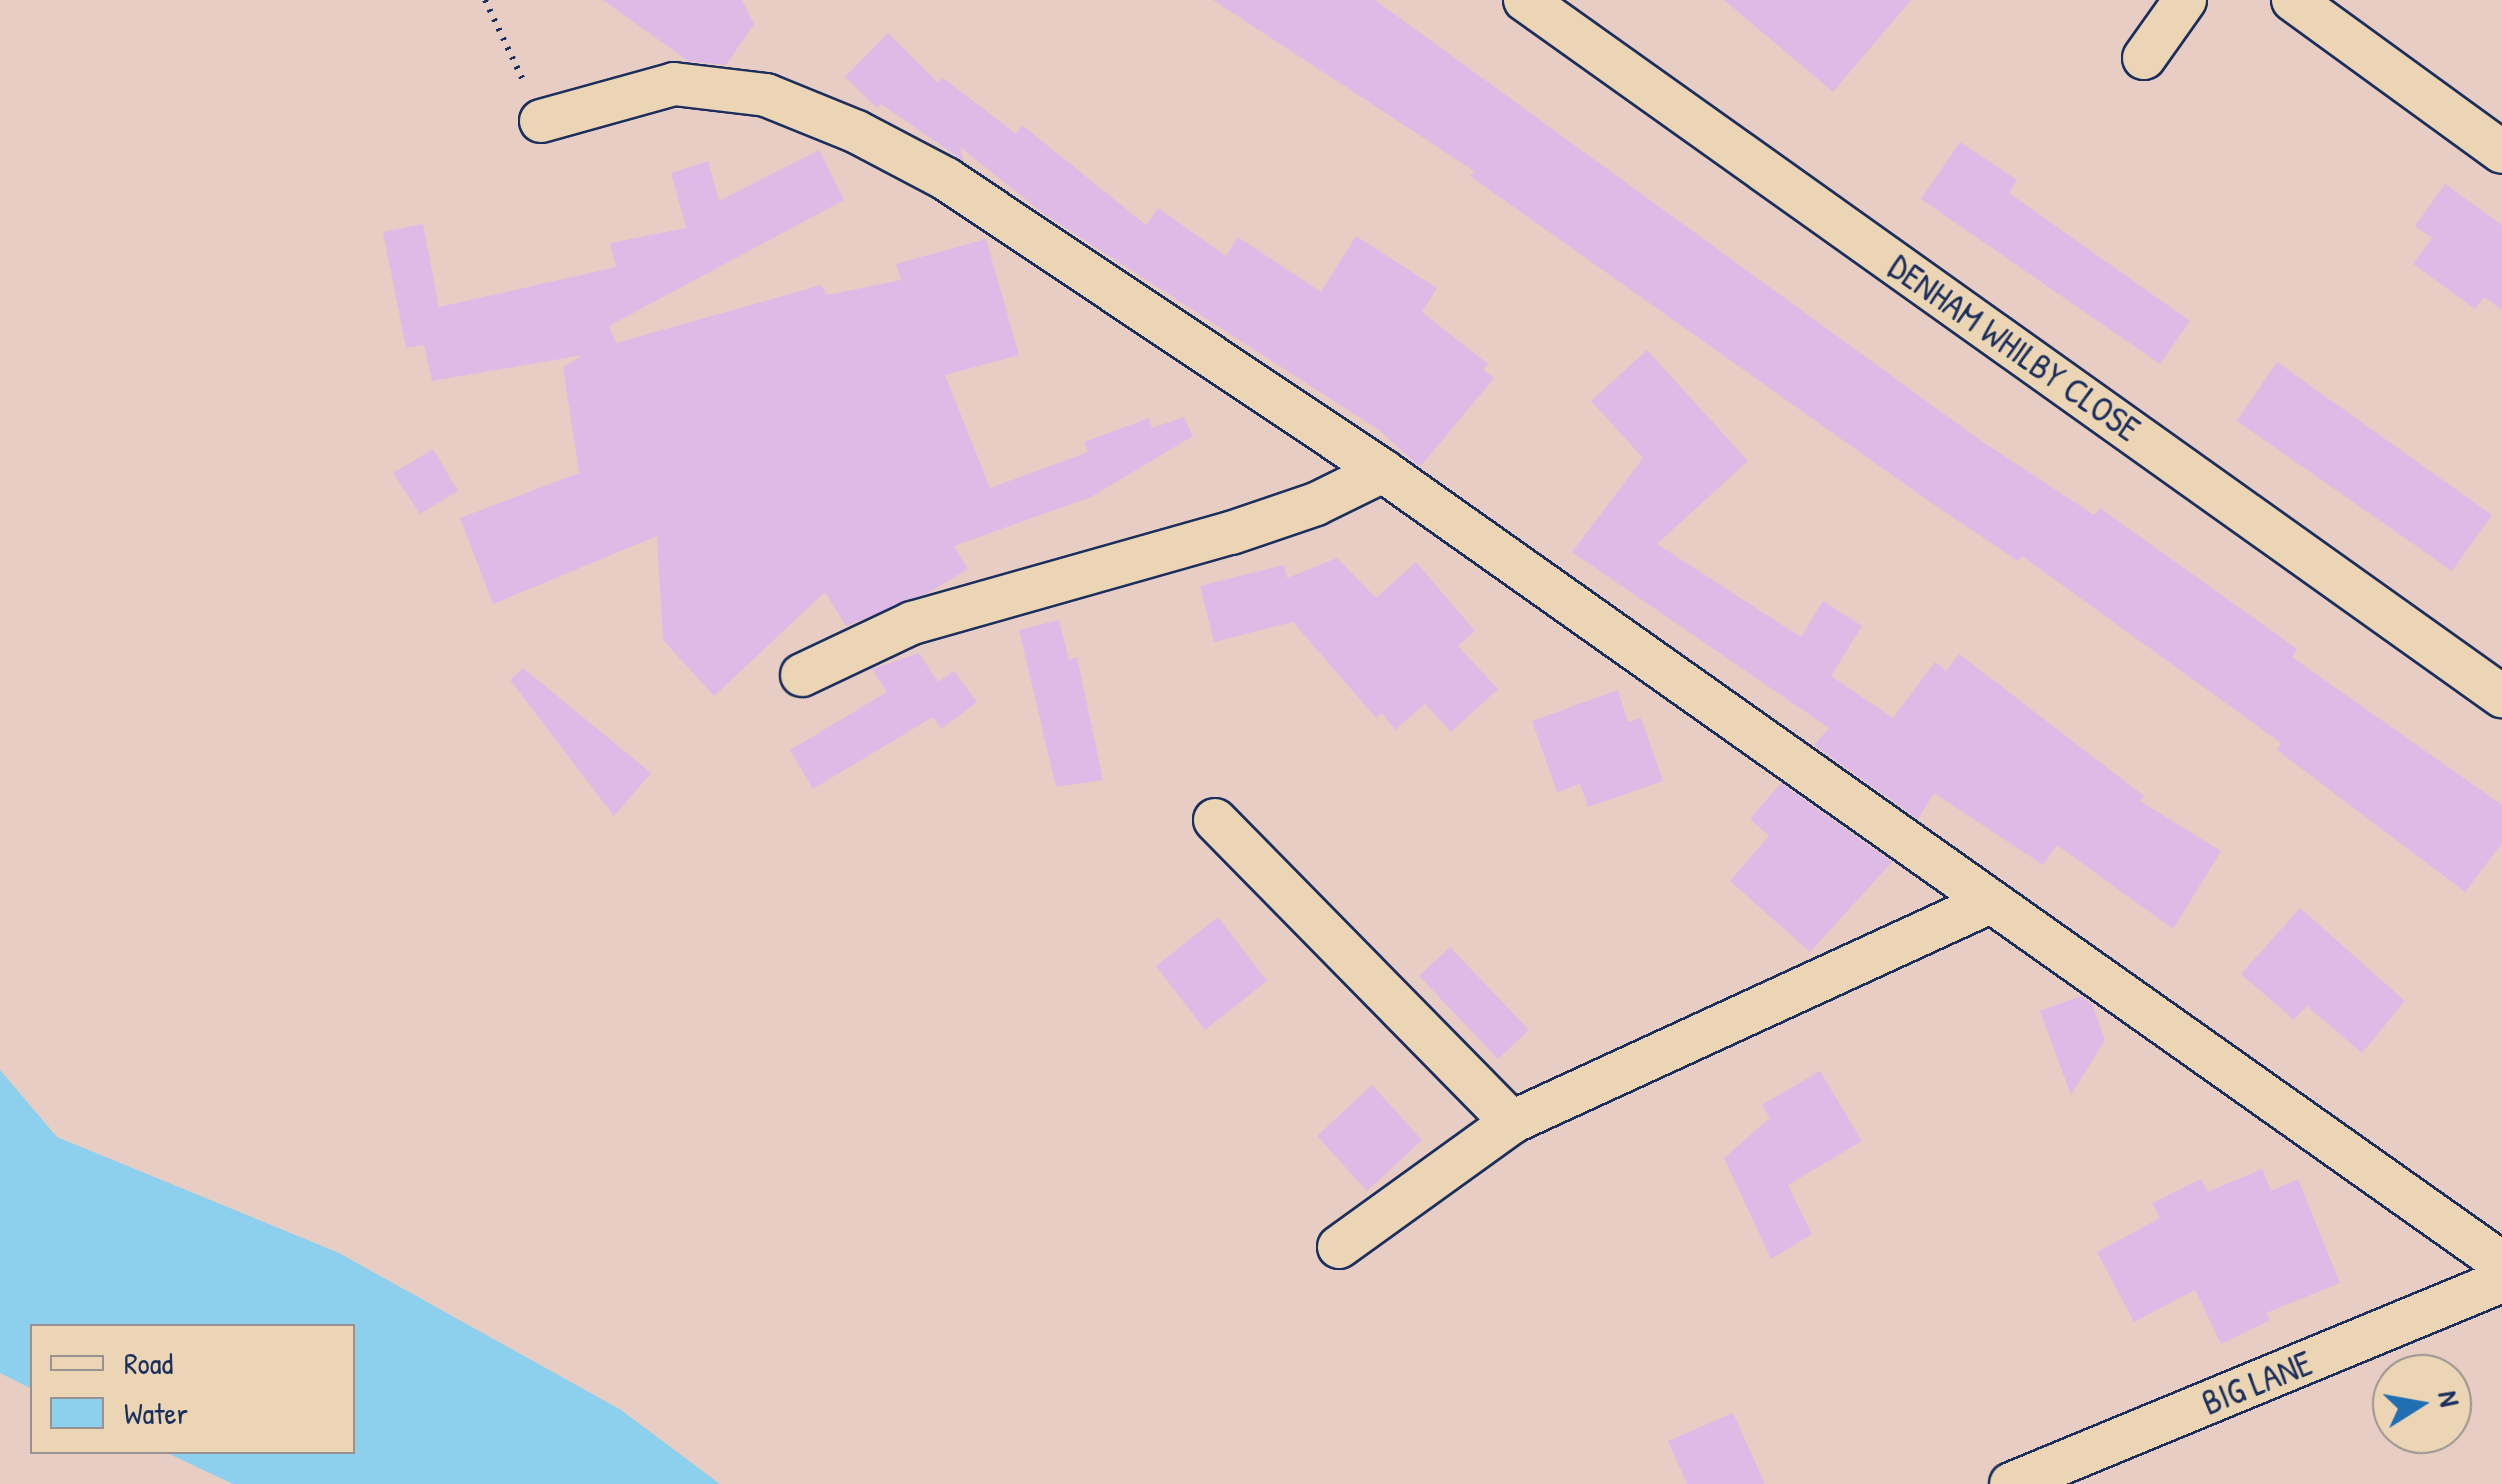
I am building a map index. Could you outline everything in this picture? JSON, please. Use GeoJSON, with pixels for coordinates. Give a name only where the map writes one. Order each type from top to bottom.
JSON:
{"type":"FeatureCollection","features":[{"type":"Feature","properties":{"kind":"street","name":"DENHAM WHILBY CLOSE"},"geometry":{"type":"LineString","coordinates":[[1525,0],[2502,696]]}},
{"type":"Feature","properties":{"kind":"street"},"geometry":{"type":"LineString","coordinates":[[2144,58],[2185,0]]}},
{"type":"Feature","properties":{"kind":"street"},"geometry":{"type":"LineString","coordinates":[[2293,0],[2345,17],[2502,152]]}},
{"type":"Feature","properties":{"kind":"street"},"geometry":{"type":"LineString","coordinates":[[541,121],[674,84],[766,96],[857,132],[946,179],[1383,470],[1986,904],[2502,1263]]}},
{"type":"Feature","properties":{"kind":"street"},"geometry":{"type":"LineString","coordinates":[[802,675],[912,624],[1231,533],[1316,504],[1383,470]]}},
{"type":"Feature","properties":{"kind":"street"},"geometry":{"type":"LineString","coordinates":[[1215,820],[1512,1122]]}},
{"type":"Feature","properties":{"kind":"street"},"geometry":{"type":"LineString","coordinates":[[1339,1247],[1512,1122],[1986,904]]}},
{"type":"Feature","properties":{"kind":"street","name":"BIG LANE"},"geometry":{"type":"LineString","coordinates":[[2011,1484],[2502,1281]]}},
{"type":"Feature","properties":{"kind":"path"},"geometry":{"type":"LineString","coordinates":[[485,0],[541,121]]}},
{"type":"Feature","properties":{"kind":"water"},"geometry":{"type":"Polygon","coordinates":[[[0,1070],[57,1137],[339,1253],[621,1410],[720,1484],[233,1484],[169,1454],[355,1454],[355,1324],[30,1324],[30,1388],[0,1373],[0,1070]]]}},
{"type":"Feature","properties":{"kind":"building"},"geometry":{"type":"Polygon","coordinates":[[[603,0],[742,0],[754,24],[726,65],[688,61],[603,0]]]}},
{"type":"Feature","properties":{"kind":"building"},"geometry":{"type":"Polygon","coordinates":[[[1213,0],[1375,0],[1977,438],[2094,515],[2100,508],[2297,649],[2292,657],[2502,805],[2502,843],[2465,892],[2277,750],[2281,743],[2022,556],[2018,561],[1933,504],[1470,176],[1474,171],[1213,0]]]}},
{"type":"Feature","properties":{"kind":"building"},"geometry":{"type":"Polygon","coordinates":[[[1724,0],[1911,0],[1833,92],[1724,0]]]}},
{"type":"Feature","properties":{"kind":"building"},"geometry":{"type":"Polygon","coordinates":[[[888,33],[938,83],[942,77],[1016,134],[1022,125],[1146,225],[1158,208],[1226,256],[1238,237],[1321,292],[1356,236],[1437,288],[1422,312],[1488,364],[1483,370],[1494,378],[1420,467],[1379,430],[1044,214],[960,147],[964,161],[881,104],[877,108],[845,77],[888,33]]]}},
{"type":"Feature","properties":{"kind":"building"},"geometry":{"type":"Polygon","coordinates":[[[1960,142],[2017,180],[2009,193],[2190,321],[2160,364],[1921,199],[1960,142]]]}},
{"type":"Feature","properties":{"kind":"building"},"geometry":{"type":"Polygon","coordinates":[[[819,150],[844,200],[609,326],[616,343],[821,285],[827,295],[901,280],[896,264],[986,239],[1019,355],[945,375],[990,488],[1088,452],[1084,442],[1149,418],[1152,428],[1184,417],[1193,436],[1091,497],[954,546],[968,569],[928,593],[846,626],[825,592],[714,696],[663,640],[657,536],[493,604],[460,518],[579,473],[563,367],[583,355],[432,381],[424,345],[406,348],[383,232],[423,224],[439,307],[616,267],[610,243],[686,228],[671,173],[708,161],[719,201],[819,150]]]}},
{"type":"Feature","properties":{"kind":"building"},"geometry":{"type":"Polygon","coordinates":[[[2445,184],[2502,225],[2502,310],[2484,297],[2475,309],[2413,264],[2432,238],[2415,226],[2445,184]]]}},
{"type":"Feature","properties":{"kind":"building"},"geometry":{"type":"Polygon","coordinates":[[[1647,350],[1748,461],[1657,544],[1801,637],[1823,601],[1862,626],[1831,676],[1893,718],[1935,662],[1946,671],[1959,654],[2144,796],[2140,801],[2221,851],[2173,929],[2057,845],[2043,865],[1934,793],[1918,819],[1814,745],[1829,728],[1572,552],[1643,458],[1591,401],[1647,350]]]}},
{"type":"Feature","properties":{"kind":"building"},"geometry":{"type":"Polygon","coordinates":[[[2277,362],[2492,515],[2452,571],[2237,421],[2277,362]]]}},
{"type":"Feature","properties":{"kind":"building"},"geometry":{"type":"Polygon","coordinates":[[[433,449],[458,491],[420,514],[393,473],[433,449]]]}},
{"type":"Feature","properties":{"kind":"building"},"geometry":{"type":"Polygon","coordinates":[[[1337,558],[1376,598],[1416,562],[1475,631],[1458,646],[1498,689],[1451,732],[1425,704],[1395,730],[1382,713],[1376,718],[1293,622],[1214,642],[1200,586],[1284,565],[1287,578],[1337,558]]]}},
{"type":"Feature","properties":{"kind":"building"},"geometry":{"type":"Polygon","coordinates":[[[1059,620],[1069,660],[1077,657],[1103,780],[1056,787],[1019,630],[1059,620]]]}},
{"type":"Feature","properties":{"kind":"building"},"geometry":{"type":"Polygon","coordinates":[[[919,653],[938,682],[954,671],[977,702],[941,729],[933,717],[813,789],[790,750],[887,692],[872,669],[919,653]]]}},
{"type":"Feature","properties":{"kind":"building"},"geometry":{"type":"Polygon","coordinates":[[[523,668],[651,773],[614,816],[510,680],[523,668]]]}},
{"type":"Feature","properties":{"kind":"building"},"geometry":{"type":"Polygon","coordinates":[[[1618,690],[1628,722],[1641,718],[1663,781],[1588,807],[1580,784],[1557,792],[1532,721],[1618,690]]]}},
{"type":"Feature","properties":{"kind":"building"},"geometry":{"type":"Polygon","coordinates":[[[1781,783],[1892,862],[1810,952],[1730,881],[1769,836],[1750,819],[1781,783]]]}},
{"type":"Feature","properties":{"kind":"building"},"geometry":{"type":"Polygon","coordinates":[[[2300,908],[2405,1001],[2362,1053],[2307,1006],[2294,1020],[2241,974],[2300,908]]]}},
{"type":"Feature","properties":{"kind":"building"},"geometry":{"type":"Polygon","coordinates":[[[1218,917],[1267,981],[1205,1030],[1156,966],[1218,917]]]}},
{"type":"Feature","properties":{"kind":"building"},"geometry":{"type":"Polygon","coordinates":[[[1450,947],[1529,1030],[1498,1059],[1419,976],[1450,947]]]}},
{"type":"Feature","properties":{"kind":"building"},"geometry":{"type":"Polygon","coordinates":[[[2081,996],[2092,1004],[2105,1040],[2071,1095],[2040,1011],[2081,996]]]}},
{"type":"Feature","properties":{"kind":"building"},"geometry":{"type":"Polygon","coordinates":[[[1820,1071],[1862,1141],[1788,1185],[1812,1234],[1771,1259],[1724,1158],[1770,1118],[1762,1105],[1820,1071]]]}},
{"type":"Feature","properties":{"kind":"building"},"geometry":{"type":"Polygon","coordinates":[[[1372,1085],[1422,1140],[1367,1191],[1317,1136],[1372,1085]]]}},
{"type":"Feature","properties":{"kind":"building"},"geometry":{"type":"Polygon","coordinates":[[[2262,1169],[2271,1191],[2298,1179],[2340,1283],[2266,1313],[2270,1320],[2221,1344],[2195,1290],[2134,1322],[2097,1252],[2160,1218],[2152,1203],[2201,1179],[2208,1192],[2262,1169]]]}},
{"type":"Feature","properties":{"kind":"building"},"geometry":{"type":"Polygon","coordinates":[[[1733,1413],[1765,1484],[1687,1484],[1668,1441],[1733,1413]]]}}]}
